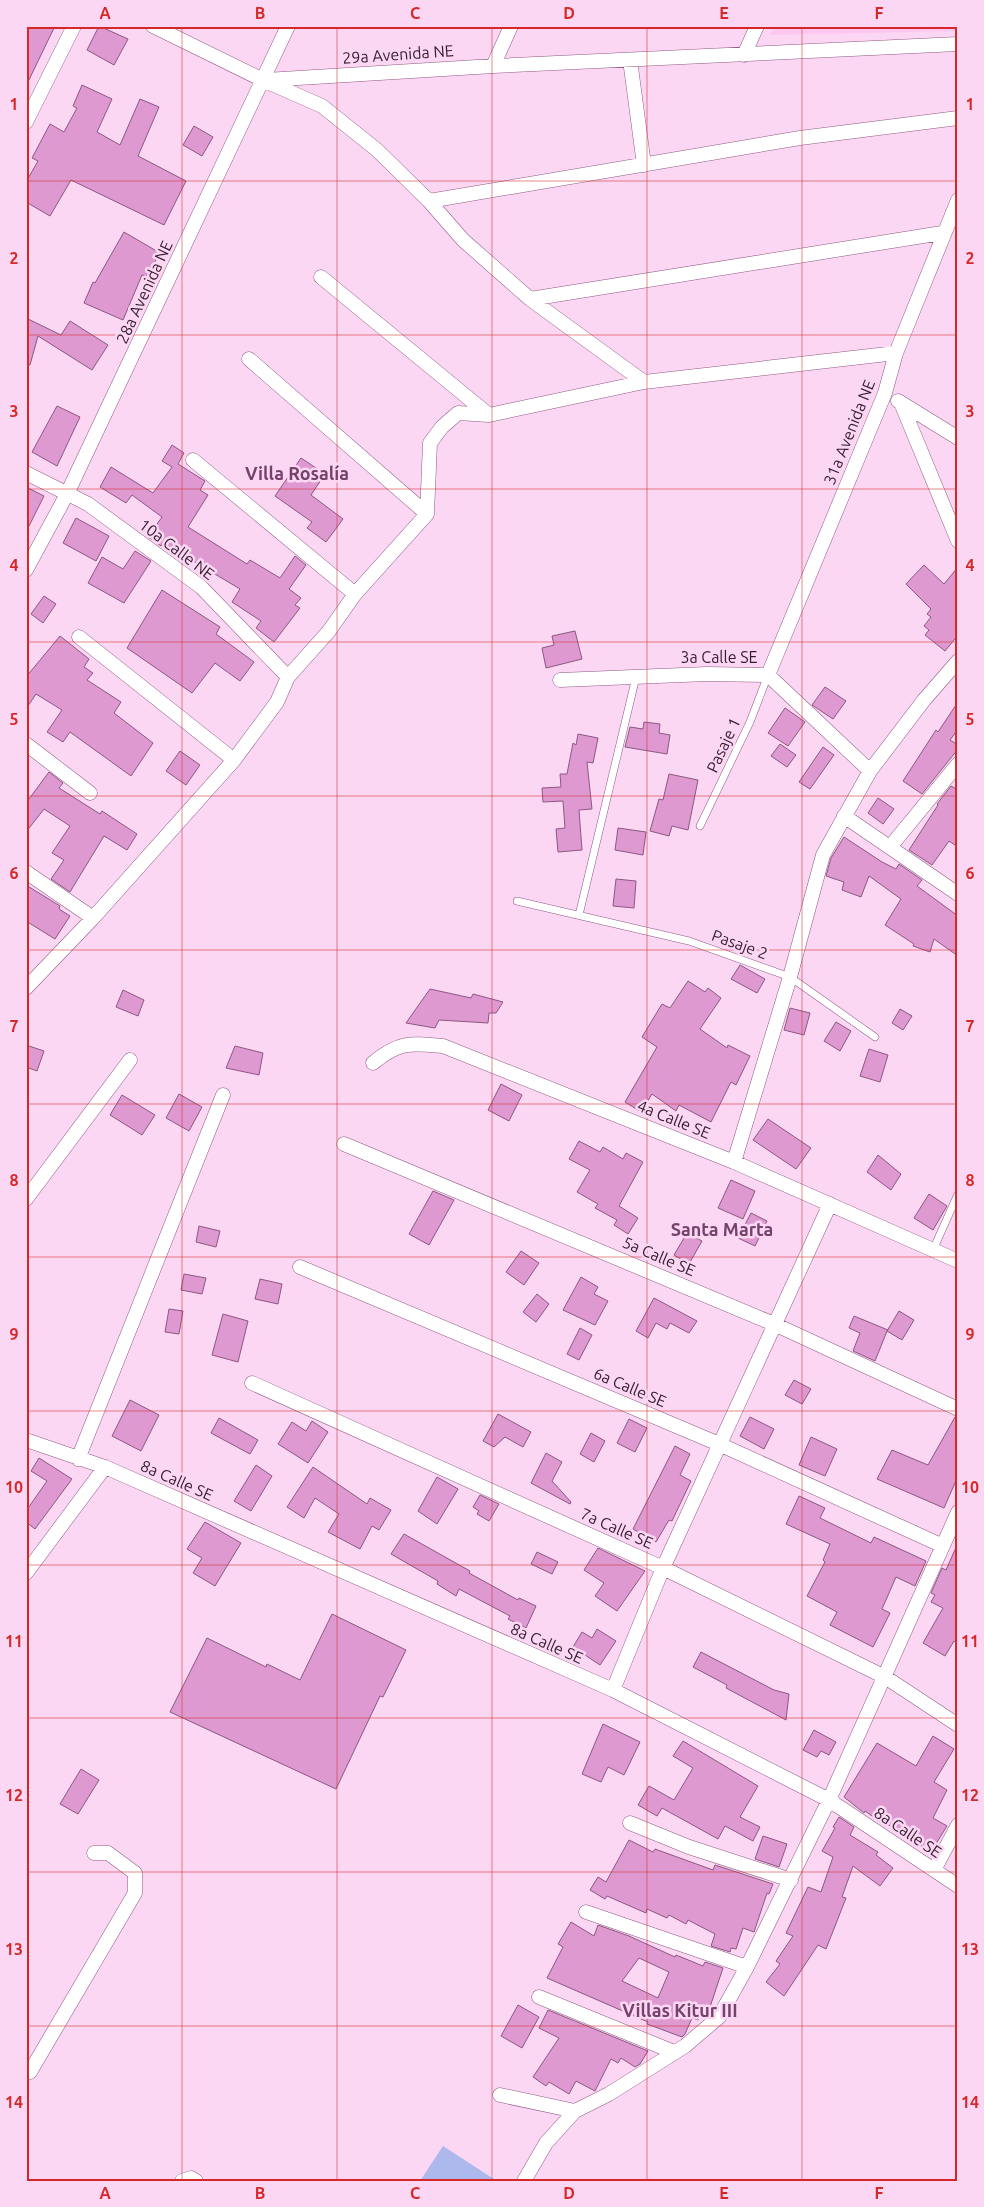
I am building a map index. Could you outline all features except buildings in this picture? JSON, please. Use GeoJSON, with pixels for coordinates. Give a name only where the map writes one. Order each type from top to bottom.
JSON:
{"type":"FeatureCollection","features":[{"type":"Feature","properties":{"kind":"street"},"geometry":{"type":"LineString","coordinates":[[26,122],[74,26]]}},
{"type":"Feature","properties":{"kind":"street"},"geometry":{"type":"LineString","coordinates":[[153,26],[263,80],[322,106],[378,150],[430,201],[463,240],[530,299],[644,382]]}},
{"type":"Feature","properties":{"kind":"street","name":"28a Avenida NE"},"geometry":{"type":"LineString","coordinates":[[26,570],[67,494],[288,26]]}},
{"type":"Feature","properties":{"kind":"street"},"geometry":{"type":"LineString","coordinates":[[493,66],[511,26]]}},
{"type":"Feature","properties":{"kind":"street"},"geometry":{"type":"LineString","coordinates":[[744,55],[757,26]]}},
{"type":"Feature","properties":{"kind":"street","name":"29a Avenida NE"},"geometry":{"type":"LineString","coordinates":[[263,80],[493,66],[958,44]]}},
{"type":"Feature","properties":{"kind":"street"},"geometry":{"type":"LineString","coordinates":[[630,60],[644,165]]}},
{"type":"Feature","properties":{"kind":"street"},"geometry":{"type":"LineString","coordinates":[[430,201],[800,138],[958,118]]}},
{"type":"Feature","properties":{"kind":"street","name":"31a Avenida NE"},"geometry":{"type":"LineString","coordinates":[[768,675],[885,393],[896,353],[942,233],[958,200]]}},
{"type":"Feature","properties":{"kind":"street"},"geometry":{"type":"LineString","coordinates":[[530,299],[942,233]]}},
{"type":"Feature","properties":{"kind":"street"},"geometry":{"type":"LineString","coordinates":[[321,277],[489,415]]}},
{"type":"Feature","properties":{"kind":"street"},"geometry":{"type":"LineString","coordinates":[[26,988],[92,918],[234,760],[277,702],[288,677],[329,631],[355,594],[427,514],[430,443],[442,427],[458,414],[489,415],[644,382],[896,353]]}},
{"type":"Feature","properties":{"kind":"street"},"geometry":{"type":"LineString","coordinates":[[249,359],[427,514]]}},
{"type":"Feature","properties":{"kind":"street"},"geometry":{"type":"LineString","coordinates":[[885,393],[958,438]]}},
{"type":"Feature","properties":{"kind":"street"},"geometry":{"type":"LineString","coordinates":[[901,403],[958,541]]}},
{"type":"Feature","properties":{"kind":"street"},"geometry":{"type":"LineString","coordinates":[[193,460],[355,594]]}},
{"type":"Feature","properties":{"kind":"street","name":"10a Calle NE"},"geometry":{"type":"LineString","coordinates":[[26,473],[88,504],[201,588],[288,677]]}},
{"type":"Feature","properties":{"kind":"street"},"geometry":{"type":"LineString","coordinates":[[79,637],[234,760]]}},
{"type":"Feature","properties":{"kind":"street"},"geometry":{"type":"LineString","coordinates":[[734,1162],[790,977],[823,855],[870,770],[924,700],[958,661]]}},
{"type":"Feature","properties":{"kind":"street","name":"3a Calle SE"},"geometry":{"type":"LineString","coordinates":[[560,680],[707,674],[768,675],[870,770]]}},
{"type":"Feature","properties":{"kind":"street"},"geometry":{"type":"LineString","coordinates":[[26,744],[90,793]]}},
{"type":"Feature","properties":{"kind":"street"},"geometry":{"type":"LineString","coordinates":[[890,847],[958,764]]}},
{"type":"Feature","properties":{"kind":"street"},"geometry":{"type":"LineString","coordinates":[[844,816],[958,894]]}},
{"type":"Feature","properties":{"kind":"street"},"geometry":{"type":"LineString","coordinates":[[26,872],[92,918]]}},
{"type":"Feature","properties":{"kind":"street","name":"4a Calle SE"},"geometry":{"type":"LineString","coordinates":[[373,1063],[390,1049],[414,1043],[443,1046],[734,1162],[958,1261]]}},
{"type":"Feature","properties":{"kind":"street"},"geometry":{"type":"LineString","coordinates":[[26,1199],[130,1060]]}},
{"type":"Feature","properties":{"kind":"street"},"geometry":{"type":"LineString","coordinates":[[78,1459],[223,1096]]}},
{"type":"Feature","properties":{"kind":"street","name":"5a Calle SE"},"geometry":{"type":"LineString","coordinates":[[344,1144],[774,1324],[958,1409]]}},
{"type":"Feature","properties":{"kind":"street"},"geometry":{"type":"LineString","coordinates":[[613,1690],[663,1568],[830,1204]]}},
{"type":"Feature","properties":{"kind":"street","name":"6a Calle SE"},"geometry":{"type":"LineString","coordinates":[[300,1267],[719,1444],[943,1546]]}},
{"type":"Feature","properties":{"kind":"street","name":"7a Calle SE"},"geometry":{"type":"LineString","coordinates":[[252,1383],[663,1568],[885,1678],[958,1726]]}},
{"type":"Feature","properties":{"kind":"street","name":"8a Calle SE"},"geometry":{"type":"LineString","coordinates":[[26,1440],[105,1467],[613,1690],[829,1800],[958,1886]]}},
{"type":"Feature","properties":{"kind":"street"},"geometry":{"type":"LineString","coordinates":[[26,1573],[105,1467]]}},
{"type":"Feature","properties":{"kind":"street"},"geometry":{"type":"LineString","coordinates":[[524,2181],[546,2143],[575,2111],[609,2094],[686,2046],[719,2017],[747,1967],[829,1800],[958,1512]]}},
{"type":"Feature","properties":{"kind":"street"},"geometry":{"type":"LineString","coordinates":[[630,1823],[689,1847],[791,1880]]}},
{"type":"Feature","properties":{"kind":"street"},"geometry":{"type":"LineString","coordinates":[[934,1870],[958,1825]]}},
{"type":"Feature","properties":{"kind":"street"},"geometry":{"type":"LineString","coordinates":[[28,2073],[135,1893],[135,1873],[108,1853],[94,1852]]}},
{"type":"Feature","properties":{"kind":"street"},"geometry":{"type":"LineString","coordinates":[[586,1912],[747,1967]]}},
{"type":"Feature","properties":{"kind":"street"},"geometry":{"type":"LineString","coordinates":[[539,1997],[674,2052]]}},
{"type":"Feature","properties":{"kind":"street"},"geometry":{"type":"LineString","coordinates":[[500,2095],[575,2111]]}},
{"type":"Feature","properties":{"kind":"street"},"geometry":{"type":"LineString","coordinates":[[182,2181],[191,2178],[196,2181]]}},
{"type":"Feature","properties":{"kind":"lane","name":"Pasaje 1"},"geometry":{"type":"LineString","coordinates":[[700,826],[750,722],[768,675]]}},
{"type":"Feature","properties":{"kind":"lane"},"geometry":{"type":"LineString","coordinates":[[579,915],[636,677]]}},
{"type":"Feature","properties":{"kind":"lane","name":"Pasaje 2"},"geometry":{"type":"LineString","coordinates":[[517,901],[689,940],[790,977],[875,1038]]}},
{"type":"Feature","properties":{"kind":"lane"},"geometry":{"type":"LineString","coordinates":[[933,1250],[958,1194]]}},
{"type":"Feature","properties":{"kind":"shaded area"},"geometry":{"type":"Polygon","coordinates":[[[774,26],[958,26],[958,31],[770,35],[774,26]]]}},
{"type":"Feature","properties":{"kind":"shaded area"},"geometry":{"type":"Polygon","coordinates":[[[443,2146],[497,2181],[420,2181],[443,2146]]]}},
{"type":"Feature","properties":{"kind":"district","name":"Villa Rosalía"},"geometry":{"type":"Point","coordinates":[297,473]}},
{"type":"Feature","properties":{"kind":"district","name":"Santa Marta"},"geometry":{"type":"Point","coordinates":[722,1229]}},
{"type":"Feature","properties":{"kind":"district","name":"Villas Kitur III"},"geometry":{"type":"Point","coordinates":[680,2010]}}]}
